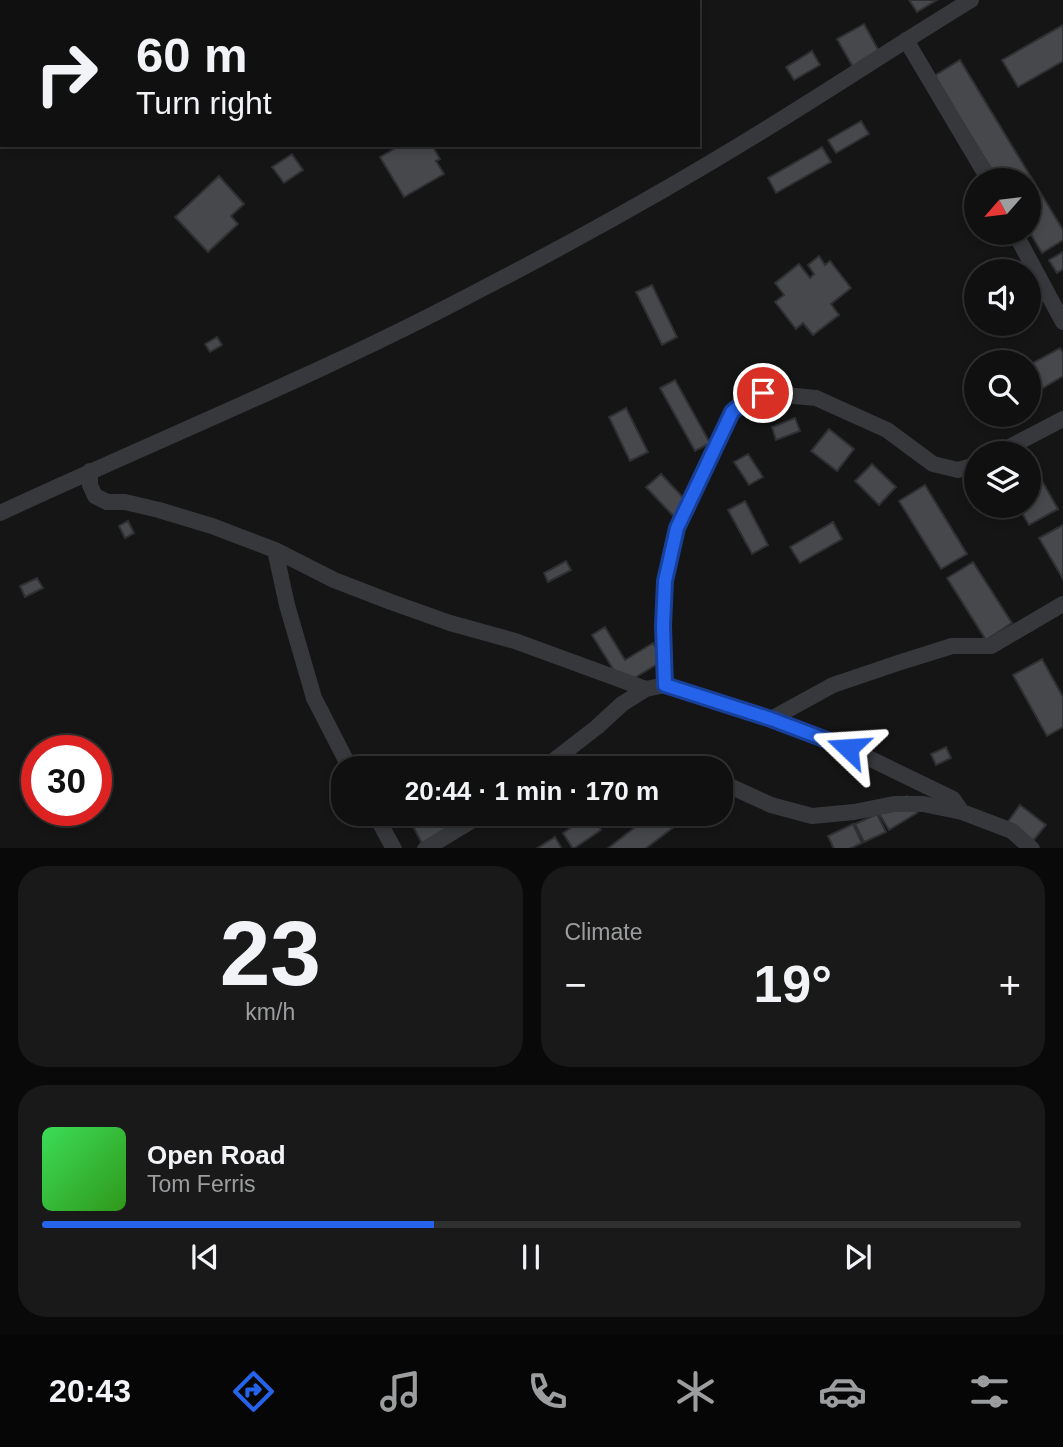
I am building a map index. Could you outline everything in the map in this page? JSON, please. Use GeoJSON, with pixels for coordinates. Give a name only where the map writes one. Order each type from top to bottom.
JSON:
{"type":"FeatureCollection","features":[{"type":"Feature","properties":{"kind":"street"},"geometry":{"type":"LineString","coordinates":[[0,513],[272,393],[477,292],[643,202],[757,135],[971,0]]}},
{"type":"Feature","properties":{"kind":"street"},"geometry":{"type":"LineString","coordinates":[[906,40],[982,168]]}},
{"type":"Feature","properties":{"kind":"street"},"geometry":{"type":"LineString","coordinates":[[1021,245],[1063,322]]}},
{"type":"Feature","properties":{"kind":"street"},"geometry":{"type":"LineString","coordinates":[[665,685],[665,581],[677,528],[732,412],[750,397],[763,393],[816,398],[887,430],[933,464],[958,470],[964,468]]}},
{"type":"Feature","properties":{"kind":"street"},"geometry":{"type":"LineString","coordinates":[[1021,441],[1063,419]]}},
{"type":"Feature","properties":{"kind":"street"},"geometry":{"type":"LineString","coordinates":[[90,471],[90,485],[95,496],[107,502],[125,502],[212,526],[275,550],[334,580],[391,602],[450,624],[515,641],[646,689]]}},
{"type":"Feature","properties":{"kind":"street"},"geometry":{"type":"LineString","coordinates":[[275,550],[287,605],[314,698],[343,756]]}},
{"type":"Feature","properties":{"kind":"street"},"geometry":{"type":"LineString","coordinates":[[771,719],[833,685],[898,663],[952,646],[991,646],[1063,604]]}},
{"type":"Feature","properties":{"kind":"street"},"geometry":{"type":"LineString","coordinates":[[560,756],[622,704],[646,689],[665,685],[771,719],[848,748],[953,799],[962,812]]}},
{"type":"Feature","properties":{"kind":"street"},"geometry":{"type":"LineString","coordinates":[[733,788],[771,805],[813,816],[894,804],[923,804],[962,812],[1012,831],[1030,848]]}},
{"type":"Feature","properties":{"kind":"street"},"geometry":{"type":"LineString","coordinates":[[382,826],[393,848]]}},
{"type":"Feature","properties":{"kind":"street"},"geometry":{"type":"LineString","coordinates":[[427,848],[463,826]]}},
{"type":"Feature","properties":{"kind":"building"},"geometry":{"type":"Polygon","coordinates":[[[909,0],[937,0],[917,12],[909,0]]]}},
{"type":"Feature","properties":{"kind":"building"},"geometry":{"type":"Polygon","coordinates":[[[864,24],[880,53],[853,67],[837,39],[864,24]]]}},
{"type":"Feature","properties":{"kind":"building"},"geometry":{"type":"Polygon","coordinates":[[[1063,25],[1063,61],[1018,87],[1002,60],[1063,25]]]}},
{"type":"Feature","properties":{"kind":"building"},"geometry":{"type":"Polygon","coordinates":[[[812,51],[820,65],[794,80],[786,67],[812,51]]]}},
{"type":"Feature","properties":{"kind":"building"},"geometry":{"type":"Polygon","coordinates":[[[960,60],[1025,168],[991,168],[934,76],[960,60]]]}},
{"type":"Feature","properties":{"kind":"building"},"geometry":{"type":"Polygon","coordinates":[[[861,121],[869,134],[836,153],[828,140],[861,121]]]}},
{"type":"Feature","properties":{"kind":"building"},"geometry":{"type":"Polygon","coordinates":[[[398,147],[433,147],[440,159],[436,161],[444,174],[404,197],[380,157],[398,147]]]}},
{"type":"Feature","properties":{"kind":"building"},"geometry":{"type":"Polygon","coordinates":[[[822,147],[831,162],[776,193],[768,178],[822,147]]]}},
{"type":"Feature","properties":{"kind":"building"},"geometry":{"type":"Polygon","coordinates":[[[292,154],[303,170],[284,183],[272,167],[292,154]]]}},
{"type":"Feature","properties":{"kind":"building"},"geometry":{"type":"Polygon","coordinates":[[[219,176],[244,204],[231,216],[238,224],[208,252],[175,217],[219,176]]]}},
{"type":"Feature","properties":{"kind":"building"},"geometry":{"type":"Polygon","coordinates":[[[1041,194],[1063,230],[1063,240],[1042,253],[1037,245],[1041,245],[1041,194]]]}},
{"type":"Feature","properties":{"kind":"building"},"geometry":{"type":"Polygon","coordinates":[[[1063,252],[1063,269],[1057,273],[1049,260],[1063,252]]]}},
{"type":"Feature","properties":{"kind":"building"},"geometry":{"type":"Polygon","coordinates":[[[819,256],[825,265],[830,261],[851,288],[831,304],[839,315],[813,335],[803,323],[796,329],[775,302],[784,295],[775,283],[799,264],[810,278],[814,274],[808,265],[819,256]]]}},
{"type":"Feature","properties":{"kind":"building"},"geometry":{"type":"Polygon","coordinates":[[[652,285],[677,337],[662,345],[636,292],[652,285]]]}},
{"type":"Feature","properties":{"kind":"building"},"geometry":{"type":"Polygon","coordinates":[[[217,337],[222,345],[210,352],[205,344],[217,337]]]}},
{"type":"Feature","properties":{"kind":"building"},"geometry":{"type":"Polygon","coordinates":[[[1060,348],[1063,353],[1063,376],[1041,389],[1041,358],[1060,348]]]}},
{"type":"Feature","properties":{"kind":"building"},"geometry":{"type":"Polygon","coordinates":[[[675,380],[710,443],[695,451],[660,388],[675,380]]]}},
{"type":"Feature","properties":{"kind":"building"},"geometry":{"type":"Polygon","coordinates":[[[626,408],[648,452],[630,461],[609,417],[626,408]]]}},
{"type":"Feature","properties":{"kind":"building"},"geometry":{"type":"Polygon","coordinates":[[[795,418],[800,431],[776,440],[772,427],[795,418]]]}},
{"type":"Feature","properties":{"kind":"building"},"geometry":{"type":"Polygon","coordinates":[[[829,429],[854,449],[837,471],[811,451],[829,429]]]}},
{"type":"Feature","properties":{"kind":"building"},"geometry":{"type":"Polygon","coordinates":[[[748,454],[763,477],[749,485],[734,462],[748,454]]]}},
{"type":"Feature","properties":{"kind":"building"},"geometry":{"type":"Polygon","coordinates":[[[872,464],[896,487],[879,505],[855,481],[872,464]]]}},
{"type":"Feature","properties":{"kind":"building"},"geometry":{"type":"Polygon","coordinates":[[[661,474],[693,508],[679,522],[646,487],[661,474]]]}},
{"type":"Feature","properties":{"kind":"building"},"geometry":{"type":"Polygon","coordinates":[[[1041,479],[1058,509],[1029,525],[1025,518],[1041,518],[1041,479]]]}},
{"type":"Feature","properties":{"kind":"building"},"geometry":{"type":"Polygon","coordinates":[[[925,485],[967,554],[941,569],[899,501],[925,485]]]}},
{"type":"Feature","properties":{"kind":"building"},"geometry":{"type":"Polygon","coordinates":[[[745,501],[768,545],[752,554],[728,510],[745,501]]]}},
{"type":"Feature","properties":{"kind":"building"},"geometry":{"type":"Polygon","coordinates":[[[128,521],[134,533],[125,538],[119,526],[128,521]]]}},
{"type":"Feature","properties":{"kind":"building"},"geometry":{"type":"Polygon","coordinates":[[[833,522],[842,539],[800,563],[790,547],[833,522]]]}},
{"type":"Feature","properties":{"kind":"building"},"geometry":{"type":"Polygon","coordinates":[[[1063,525],[1063,579],[1039,538],[1063,525]]]}},
{"type":"Feature","properties":{"kind":"building"},"geometry":{"type":"Polygon","coordinates":[[[566,561],[571,570],[548,582],[544,573],[566,561]]]}},
{"type":"Feature","properties":{"kind":"building"},"geometry":{"type":"Polygon","coordinates":[[[973,562],[1012,623],[986,640],[947,578],[973,562]]]}},
{"type":"Feature","properties":{"kind":"building"},"geometry":{"type":"Polygon","coordinates":[[[37,578],[43,588],[25,597],[20,586],[37,578]]]}},
{"type":"Feature","properties":{"kind":"building"},"geometry":{"type":"Polygon","coordinates":[[[605,627],[625,660],[653,643],[664,660],[623,685],[592,635],[605,627]]]}},
{"type":"Feature","properties":{"kind":"building"},"geometry":{"type":"Polygon","coordinates":[[[1042,659],[1063,697],[1063,727],[1047,736],[1013,675],[1042,659]]]}},
{"type":"Feature","properties":{"kind":"building"},"geometry":{"type":"Polygon","coordinates":[[[946,747],[951,758],[936,765],[931,754],[946,747]]]}},
{"type":"Feature","properties":{"kind":"building"},"geometry":{"type":"Polygon","coordinates":[[[907,796],[917,813],[889,830],[878,812],[907,796]]]}},
{"type":"Feature","properties":{"kind":"building"},"geometry":{"type":"Polygon","coordinates":[[[1020,805],[1046,825],[1032,842],[1007,823],[1020,805]]]}},
{"type":"Feature","properties":{"kind":"building"},"geometry":{"type":"Polygon","coordinates":[[[877,814],[886,832],[864,842],[855,824],[877,814]]]}},
{"type":"Feature","properties":{"kind":"building"},"geometry":{"type":"Polygon","coordinates":[[[853,824],[862,843],[851,848],[834,848],[828,836],[853,824]]]}},
{"type":"Feature","properties":{"kind":"building"},"geometry":{"type":"Polygon","coordinates":[[[413,826],[457,826],[426,848],[413,826]]]}},
{"type":"Feature","properties":{"kind":"building"},"geometry":{"type":"Polygon","coordinates":[[[573,826],[598,826],[601,830],[572,848],[563,833],[573,826]]]}},
{"type":"Feature","properties":{"kind":"building"},"geometry":{"type":"Polygon","coordinates":[[[637,826],[675,826],[646,848],[608,848],[637,826]]]}},
{"type":"Feature","properties":{"kind":"building"},"geometry":{"type":"Polygon","coordinates":[[[555,837],[561,848],[538,848],[555,837]]]}},
{"type":"Feature","properties":{"kind":"route"},"geometry":{"type":"LineString","coordinates":[[763,393],[750,397],[732,412],[677,528],[665,581],[665,685],[771,719],[848,748]]}}]}
